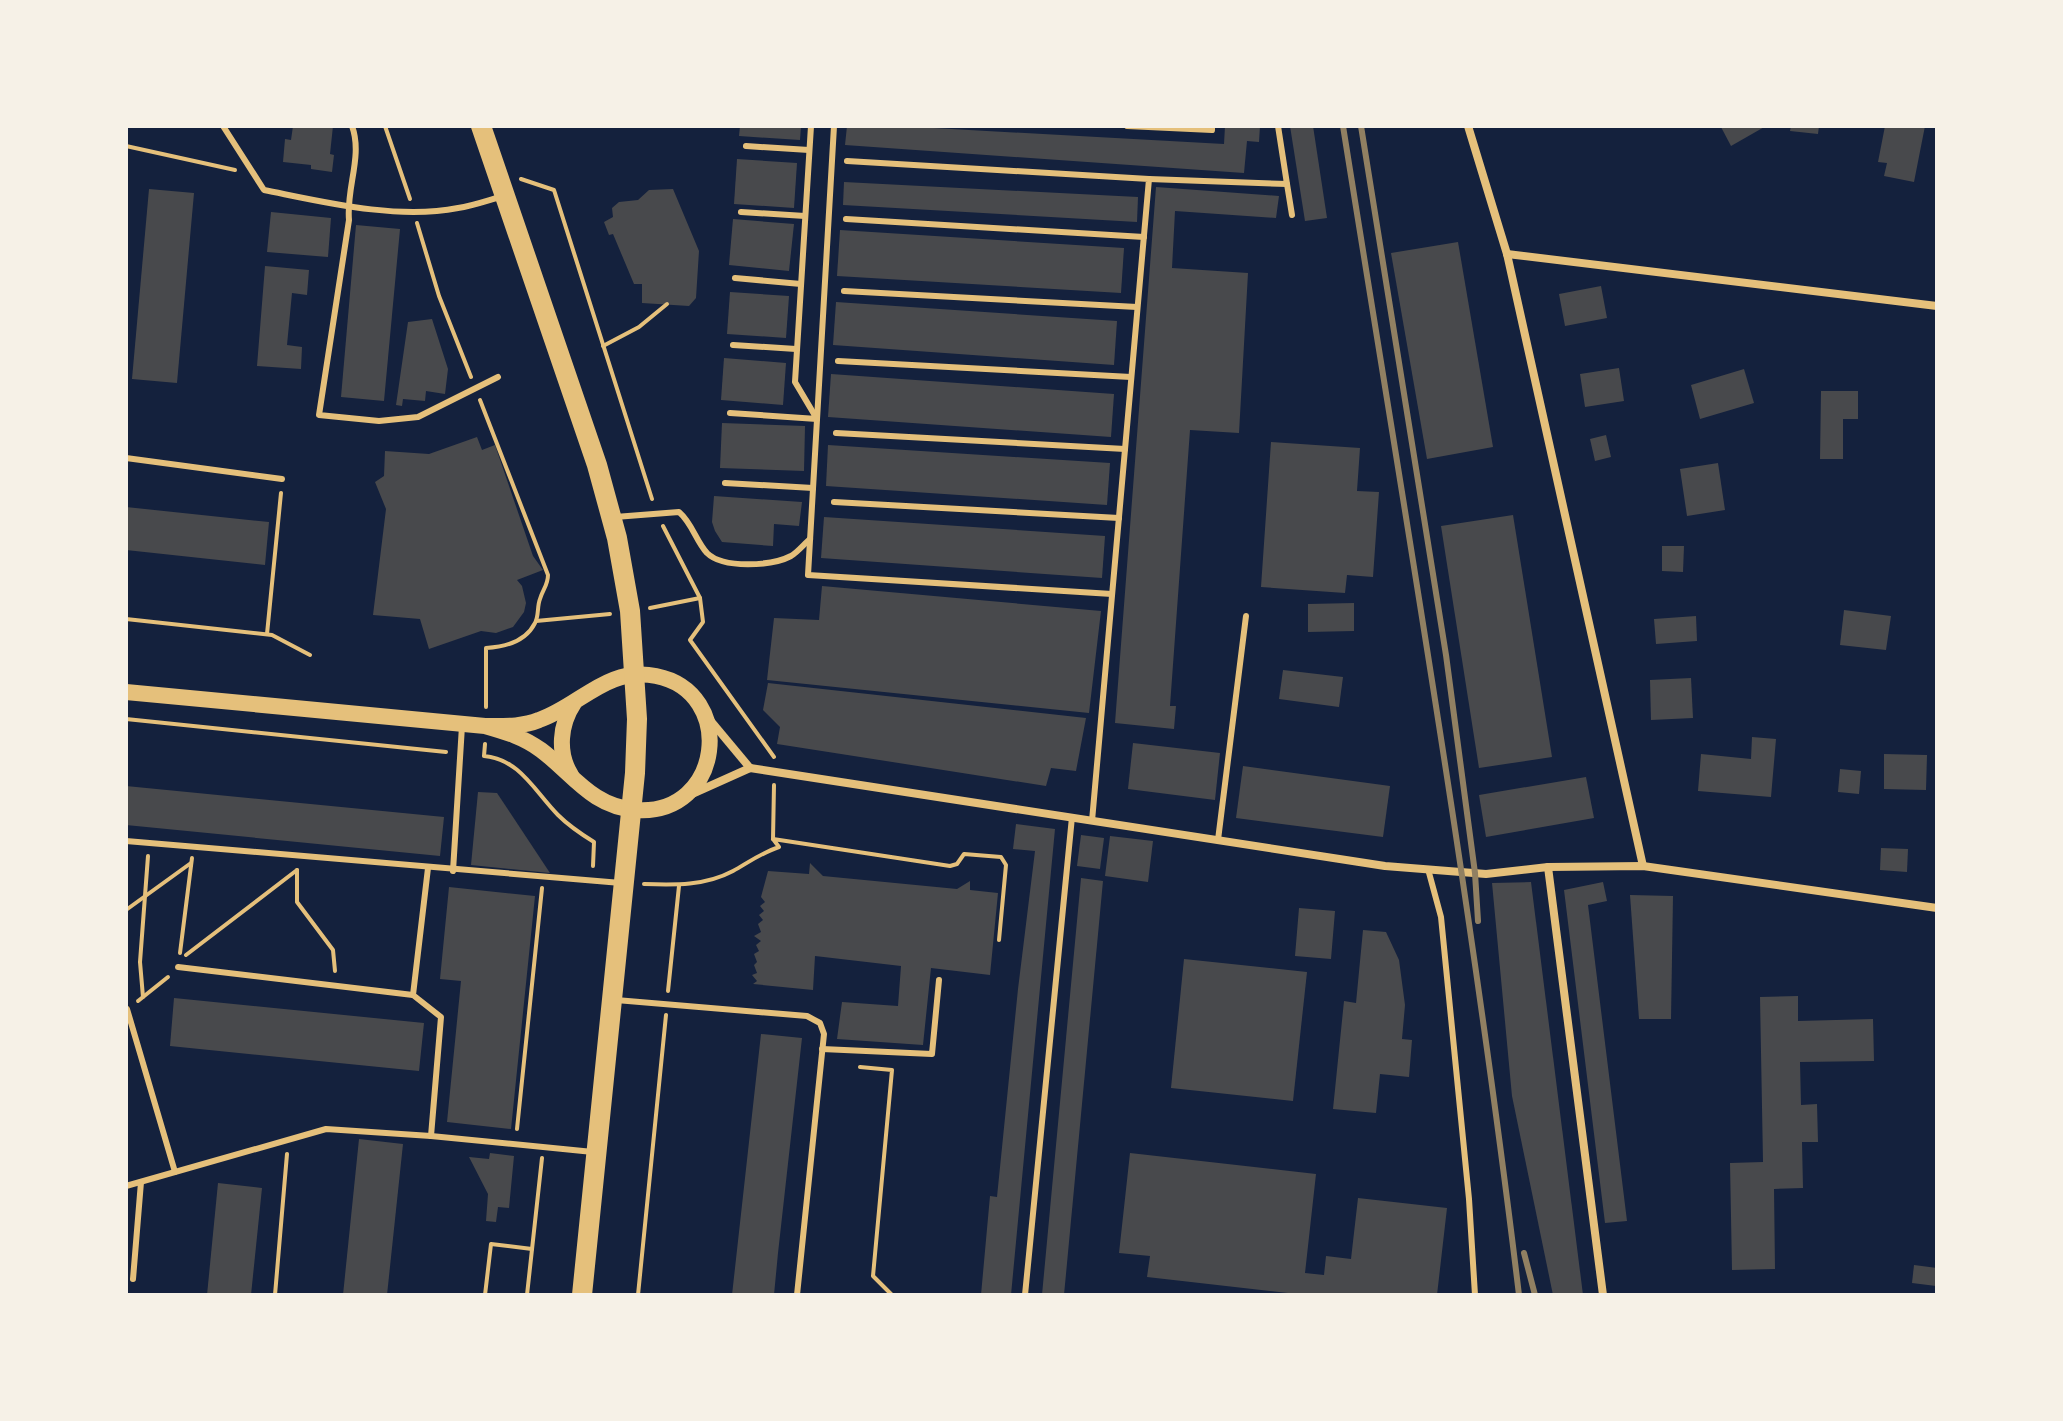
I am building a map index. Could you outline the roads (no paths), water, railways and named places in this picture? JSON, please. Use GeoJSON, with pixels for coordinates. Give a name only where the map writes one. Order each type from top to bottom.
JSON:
{"type":"FeatureCollection","features":[{"type":"Feature","properties":{"kind":"main road"},"geometry":{"type":"LineString","coordinates":[[481,126],[597,465],[630,611],[637,719],[631,810],[582,1295]]}},
{"type":"Feature","properties":{"kind":"main road"},"geometry":{"type":"LineString","coordinates":[[126,692],[511,727],[541,720],[601,683],[634,675],[655,676],[683,688],[703,711],[711,738],[701,780],[684,798],[659,809],[631,810],[597,800],[542,751],[517,735],[485,726]]}},
{"type":"Feature","properties":{"kind":"main road"},"geometry":{"type":"LineString","coordinates":[[576,783],[563,757],[562,733],[571,706],[578,697]]}},
{"type":"Feature","properties":{"kind":"street"},"geometry":{"type":"LineString","coordinates":[[1468,126],[1507,254],[1643,866]]}},
{"type":"Feature","properties":{"kind":"street"},"geometry":{"type":"LineString","coordinates":[[1507,254],[1937,306]]}},
{"type":"Feature","properties":{"kind":"street"},"geometry":{"type":"LineString","coordinates":[[703,711],[750,768]]}},
{"type":"Feature","properties":{"kind":"street"},"geometry":{"type":"LineString","coordinates":[[684,798],[750,768],[1385,866],[1486,874],[1548,867],[1643,866],[1937,908]]}},
{"type":"Feature","properties":{"kind":"street"},"geometry":{"type":"LineString","coordinates":[[1548,867],[1603,1295]]}},
{"type":"Feature","properties":{"kind":"lane"},"geometry":{"type":"LineString","coordinates":[[223,126],[264,190],[348,207],[414,212],[456,209],[506,196]]}},
{"type":"Feature","properties":{"kind":"lane"},"geometry":{"type":"LineString","coordinates":[[352,126],[357,141],[349,220],[319,415],[379,421],[418,417],[498,377]]}},
{"type":"Feature","properties":{"kind":"lane"},"geometry":{"type":"LineString","coordinates":[[811,126],[795,382],[817,419]]}},
{"type":"Feature","properties":{"kind":"lane"},"geometry":{"type":"LineString","coordinates":[[834,126],[808,575],[1112,594]]}},
{"type":"Feature","properties":{"kind":"lane"},"geometry":{"type":"LineString","coordinates":[[1127,126],[1212,130],[1212,126]]}},
{"type":"Feature","properties":{"kind":"lane"},"geometry":{"type":"LineString","coordinates":[[1278,126],[1292,215]]}},
{"type":"Feature","properties":{"kind":"lane"},"geometry":{"type":"LineString","coordinates":[[746,146],[809,150]]}},
{"type":"Feature","properties":{"kind":"lane"},"geometry":{"type":"LineString","coordinates":[[847,161],[1287,184]]}},
{"type":"Feature","properties":{"kind":"lane"},"geometry":{"type":"LineString","coordinates":[[1092,821],[1149,179]]}},
{"type":"Feature","properties":{"kind":"lane"},"geometry":{"type":"LineString","coordinates":[[741,212],[805,216]]}},
{"type":"Feature","properties":{"kind":"lane"},"geometry":{"type":"LineString","coordinates":[[846,219],[1144,237]]}},
{"type":"Feature","properties":{"kind":"lane"},"geometry":{"type":"LineString","coordinates":[[735,278],[801,284]]}},
{"type":"Feature","properties":{"kind":"lane"},"geometry":{"type":"LineString","coordinates":[[844,291],[1137,307]]}},
{"type":"Feature","properties":{"kind":"lane"},"geometry":{"type":"LineString","coordinates":[[733,345],[796,349]]}},
{"type":"Feature","properties":{"kind":"lane"},"geometry":{"type":"LineString","coordinates":[[838,361],[1131,377]]}},
{"type":"Feature","properties":{"kind":"lane"},"geometry":{"type":"LineString","coordinates":[[730,413],[817,419]]}},
{"type":"Feature","properties":{"kind":"lane"},"geometry":{"type":"LineString","coordinates":[[836,433],[1125,449]]}},
{"type":"Feature","properties":{"kind":"lane"},"geometry":{"type":"LineString","coordinates":[[126,458],[282,479]]}},
{"type":"Feature","properties":{"kind":"lane"},"geometry":{"type":"LineString","coordinates":[[725,483],[813,488]]}},
{"type":"Feature","properties":{"kind":"lane"},"geometry":{"type":"LineString","coordinates":[[834,502],[1119,518]]}},
{"type":"Feature","properties":{"kind":"lane"},"geometry":{"type":"LineString","coordinates":[[611,517],[679,512],[692,526],[706,552],[719,562],[742,564],[777,560],[793,555],[810,539]]}},
{"type":"Feature","properties":{"kind":"lane"},"geometry":{"type":"LineString","coordinates":[[1218,840],[1246,616]]}},
{"type":"Feature","properties":{"kind":"lane"},"geometry":{"type":"LineString","coordinates":[[453,871],[462,724]]}},
{"type":"Feature","properties":{"kind":"lane"},"geometry":{"type":"LineString","coordinates":[[1025,1295],[1072,817]]}},
{"type":"Feature","properties":{"kind":"lane"},"geometry":{"type":"LineString","coordinates":[[126,841],[453,871],[624,883]]}},
{"type":"Feature","properties":{"kind":"lane"},"geometry":{"type":"LineString","coordinates":[[413,995],[428,868]]}},
{"type":"Feature","properties":{"kind":"lane"},"geometry":{"type":"LineString","coordinates":[[1428,869],[1441,917],[1469,1199],[1475,1295]]}},
{"type":"Feature","properties":{"kind":"lane"},"geometry":{"type":"LineString","coordinates":[[178,967],[413,995],[441,1017],[431,1136]]}},
{"type":"Feature","properties":{"kind":"lane"},"geometry":{"type":"LineString","coordinates":[[822,1049],[932,1054],[939,980]]}},
{"type":"Feature","properties":{"kind":"lane"},"geometry":{"type":"LineString","coordinates":[[612,1000],[807,1016],[820,1023],[824,1034],[797,1295]]}},
{"type":"Feature","properties":{"kind":"lane"},"geometry":{"type":"LineString","coordinates":[[127,1009],[175,1172]]}},
{"type":"Feature","properties":{"kind":"lane"},"geometry":{"type":"LineString","coordinates":[[126,1186],[326,1129],[597,1152]]}},
{"type":"Feature","properties":{"kind":"lane"},"geometry":{"type":"LineString","coordinates":[[133,1279],[141,1182]]}},
{"type":"Feature","properties":{"kind":"railway"},"geometry":{"type":"LineString","coordinates":[[1343,126],[1459,856],[1519,1295]]}},
{"type":"Feature","properties":{"kind":"railway"},"geometry":{"type":"LineString","coordinates":[[1361,126],[1446,655],[1475,873],[1478,921]]}},
{"type":"Feature","properties":{"kind":"railway"},"geometry":{"type":"LineString","coordinates":[[1524,1253],[1535,1295]]}}]}
